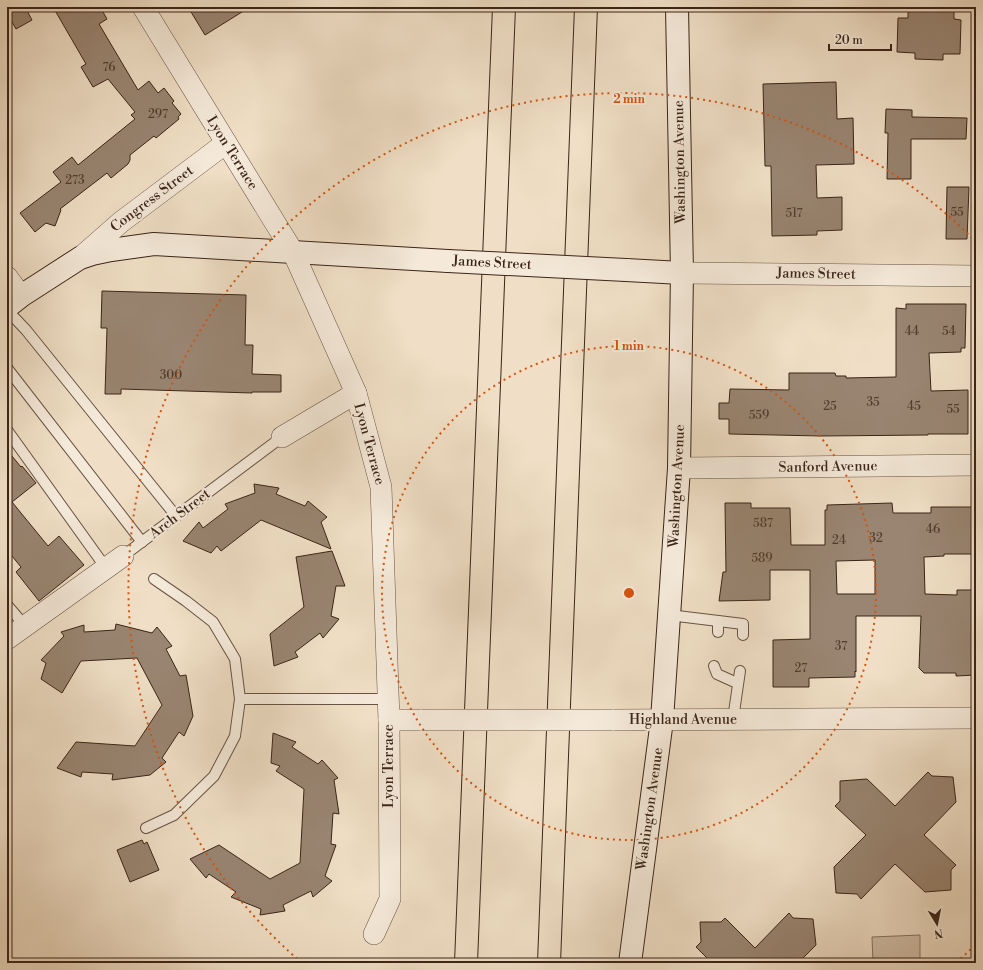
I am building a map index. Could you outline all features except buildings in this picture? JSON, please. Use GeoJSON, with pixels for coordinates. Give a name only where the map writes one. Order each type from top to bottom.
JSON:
{"type":"FeatureCollection","features":[{"type":"Feature","properties":{"kind":"highway"},"geometry":{"type":"LineString","coordinates":[[466,963],[504,7]]}},
{"type":"Feature","properties":{"kind":"highway"},"geometry":{"type":"LineString","coordinates":[[548,963],[586,7]]}},
{"type":"Feature","properties":{"kind":"main road","name":"Washington Avenue"},"geometry":{"type":"LineString","coordinates":[[630,963],[662,720],[679,468],[682,273],[677,7]]}},
{"type":"Feature","properties":{"kind":"main road","name":"James Street"},"geometry":{"type":"LineString","coordinates":[[12,304],[80,258],[111,250],[154,244],[682,273]]}},
{"type":"Feature","properties":{"kind":"street","name":"Lyon Terrace"},"geometry":{"type":"LineString","coordinates":[[143,7],[294,252],[356,393],[381,487],[389,720],[390,898],[374,934]]}},
{"type":"Feature","properties":{"kind":"street","name":"Congress Street"},"geometry":{"type":"LineString","coordinates":[[80,258],[121,222],[226,143]]}},
{"type":"Feature","properties":{"kind":"street","name":"James Street"},"geometry":{"type":"LineString","coordinates":[[682,273],[976,276]]}},
{"type":"Feature","properties":{"kind":"street"},"geometry":{"type":"LineString","coordinates":[[7,277],[12,304]]}},
{"type":"Feature","properties":{"kind":"street","name":"Arch Street"},"geometry":{"type":"LineString","coordinates":[[282,437],[356,393]]}},
{"type":"Feature","properties":{"kind":"street","name":"Sanford Avenue"},"geometry":{"type":"LineString","coordinates":[[679,468],[976,465]]}},
{"type":"Feature","properties":{"kind":"street","name":"Arch Street"},"geometry":{"type":"LineString","coordinates":[[7,640],[123,556]]}},
{"type":"Feature","properties":{"kind":"street","name":"Highland Avenue"},"geometry":{"type":"LineString","coordinates":[[389,720],[976,718]]}},
{"type":"Feature","properties":{"kind":"lane"},"geometry":{"type":"LineString","coordinates":[[12,304],[26,330],[176,516]]}},
{"type":"Feature","properties":{"kind":"lane"},"geometry":{"type":"LineString","coordinates":[[7,368],[142,542]]}},
{"type":"Feature","properties":{"kind":"lane"},"geometry":{"type":"LineString","coordinates":[[7,430],[106,568]]}},
{"type":"Feature","properties":{"kind":"lane","name":"Arch Street"},"geometry":{"type":"LineString","coordinates":[[123,556],[282,437]]}},
{"type":"Feature","properties":{"kind":"lane"},"geometry":{"type":"LineString","coordinates":[[146,828],[174,815],[214,776],[235,736],[240,699],[235,659],[213,622],[154,579]]}},
{"type":"Feature","properties":{"kind":"lane"},"geometry":{"type":"LineString","coordinates":[[7,605],[25,626]]}},
{"type":"Feature","properties":{"kind":"lane"},"geometry":{"type":"LineString","coordinates":[[669,615],[743,624],[743,635]]}},
{"type":"Feature","properties":{"kind":"lane"},"geometry":{"type":"LineString","coordinates":[[718,621],[718,632]]}},
{"type":"Feature","properties":{"kind":"lane"},"geometry":{"type":"LineString","coordinates":[[714,666],[717,674],[737,683]]}},
{"type":"Feature","properties":{"kind":"lane"},"geometry":{"type":"LineString","coordinates":[[733,719],[740,670]]}},
{"type":"Feature","properties":{"kind":"lane"},"geometry":{"type":"LineString","coordinates":[[240,699],[388,699]]}},
{"type":"Feature","properties":{"kind":"shaded area"},"geometry":{"type":"Polygon","coordinates":[[[920,935],[920,963],[873,963],[872,937],[920,935]]]}}]}
